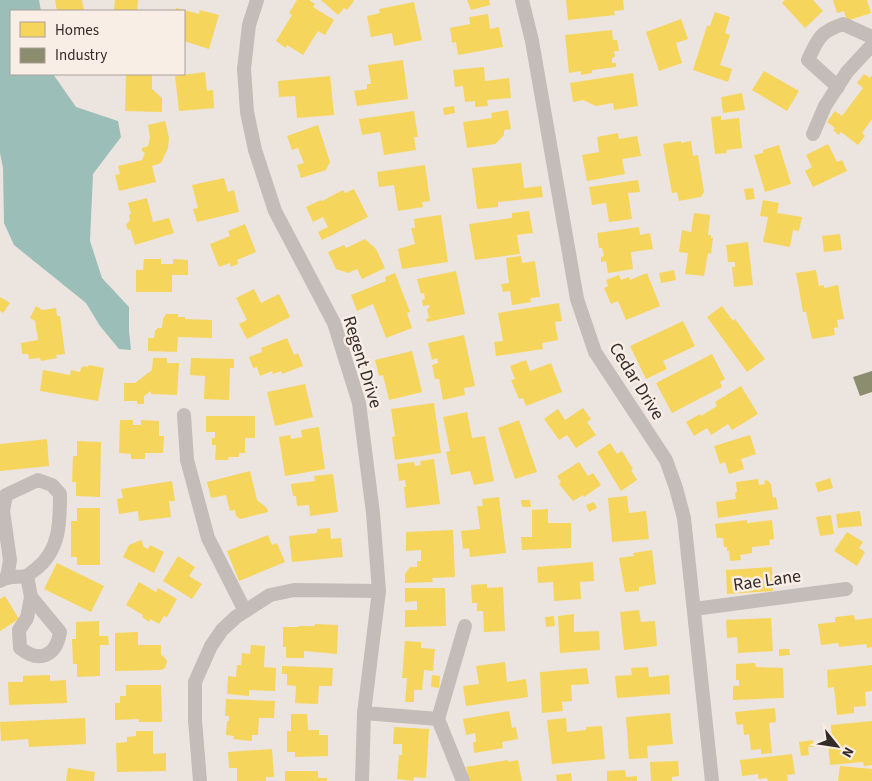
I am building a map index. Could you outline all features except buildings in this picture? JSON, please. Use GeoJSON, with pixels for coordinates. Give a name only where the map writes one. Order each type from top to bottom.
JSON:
{"type":"FeatureCollection","features":[{"type":"Feature","properties":{"kind":"street","name":"Regent Drive"},"geometry":{"type":"LineString","coordinates":[[257,0],[249,25],[244,68],[249,122],[255,150],[276,211],[334,323],[359,403],[373,513],[379,592],[364,713],[362,781]]}},
{"type":"Feature","properties":{"kind":"street","name":"Cedar Drive"},"geometry":{"type":"LineString","coordinates":[[522,0],[532,41],[577,299],[595,352],[666,460],[684,518],[712,781]]}},
{"type":"Feature","properties":{"kind":"street"},"geometry":{"type":"LineString","coordinates":[[838,87],[808,60],[813,48],[825,31],[843,24],[872,37]]}},
{"type":"Feature","properties":{"kind":"street"},"geometry":{"type":"LineString","coordinates":[[813,134],[825,106],[847,72],[872,45]]}},
{"type":"Feature","properties":{"kind":"street"},"geometry":{"type":"LineString","coordinates":[[184,415],[187,460],[208,538],[245,611]]}},
{"type":"Feature","properties":{"kind":"street"},"geometry":{"type":"LineString","coordinates":[[38,480],[52,485],[60,494],[58,536],[47,559],[27,576],[3,579],[10,560],[3,511],[6,495],[38,480]]}},
{"type":"Feature","properties":{"kind":"street"},"geometry":{"type":"LineString","coordinates":[[27,576],[31,597]]}},
{"type":"Feature","properties":{"kind":"street","name":"Rae Lane"},"geometry":{"type":"LineString","coordinates":[[694,609],[846,589]]}},
{"type":"Feature","properties":{"kind":"street"},"geometry":{"type":"LineString","coordinates":[[200,781],[195,682],[211,646],[222,630],[245,611],[270,595],[294,590],[379,592]]}},
{"type":"Feature","properties":{"kind":"street"},"geometry":{"type":"LineString","coordinates":[[463,781],[438,719],[465,626]]}},
{"type":"Feature","properties":{"kind":"street"},"geometry":{"type":"LineString","coordinates":[[364,713],[438,719]]}},
{"type":"Feature","properties":{"kind":"water"},"geometry":{"type":"Polygon","coordinates":[[[0,0],[39,0],[41,10],[10,10],[10,75],[54,75],[76,107],[118,121],[121,137],[93,174],[90,241],[102,278],[129,307],[131,350],[119,349],[100,326],[86,303],[14,245],[4,223],[3,168],[0,153],[0,0]]]}}]}
